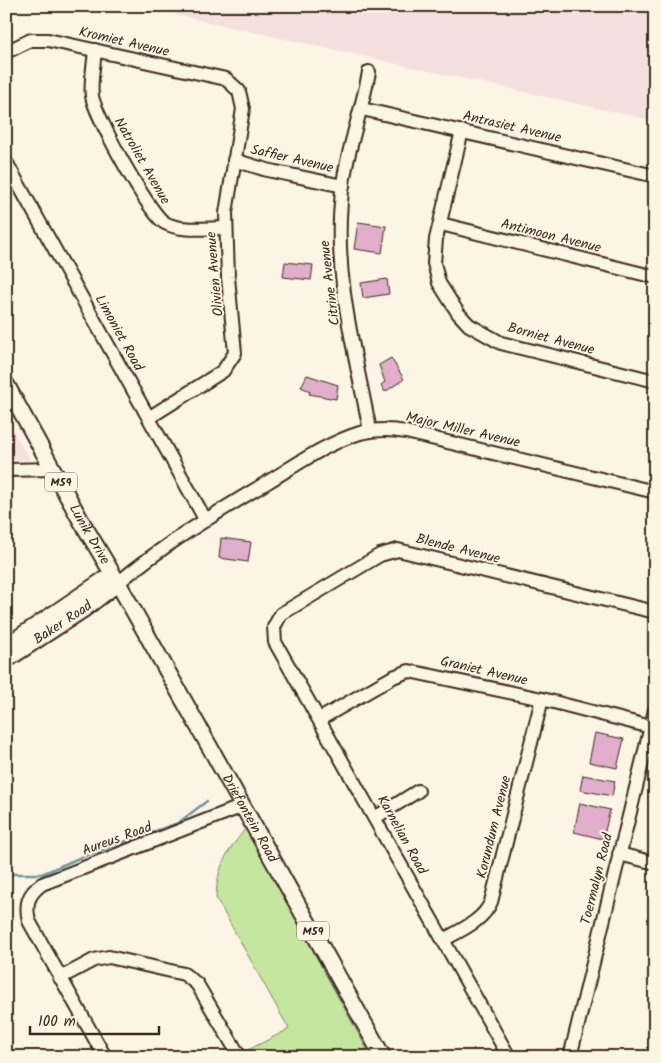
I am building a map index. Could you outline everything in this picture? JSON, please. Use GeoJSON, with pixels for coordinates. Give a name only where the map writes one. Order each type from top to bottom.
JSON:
{"type":"FeatureCollection","features":[{"type":"Feature","properties":{"kind":"main road","name":"Lunik Drive"},"geometry":{"type":"LineString","coordinates":[[6,384],[115,579]]}},
{"type":"Feature","properties":{"kind":"main road","name":"Baker Road"},"geometry":{"type":"LineString","coordinates":[[6,660],[92,603],[115,579]]}},
{"type":"Feature","properties":{"kind":"main road","name":"Baker Road"},"geometry":{"type":"LineString","coordinates":[[6,646],[115,579]]}},
{"type":"Feature","properties":{"kind":"main road","name":"Driefontein Road"},"geometry":{"type":"LineString","coordinates":[[115,579],[383,1057]]}},
{"type":"Feature","properties":{"kind":"main road"},"geometry":{"type":"LineString","coordinates":[[92,603],[113,602],[134,614]]}},
{"type":"Feature","properties":{"kind":"main road"},"geometry":{"type":"LineString","coordinates":[[6,670],[30,654],[42,637]]}},
{"type":"Feature","properties":{"kind":"street","name":"Kromiet Avenue"},"geometry":{"type":"LineString","coordinates":[[6,52],[21,44],[38,39],[226,79],[235,86]]}},
{"type":"Feature","properties":{"kind":"street","name":"Natroliet Avenue"},"geometry":{"type":"LineString","coordinates":[[96,50],[91,88],[94,104],[116,147],[154,212],[166,223],[179,227],[226,228]]}},
{"type":"Feature","properties":{"kind":"street","name":"Citrine Avenue"},"geometry":{"type":"LineString","coordinates":[[369,72],[343,186],[339,255],[343,291],[370,431]]}},
{"type":"Feature","properties":{"kind":"street","name":"Olivien Avenue"},"geometry":{"type":"LineString","coordinates":[[150,417],[223,371],[235,353],[226,228],[227,194],[243,113],[241,95],[235,86]]}},
{"type":"Feature","properties":{"kind":"street","name":"Antrasiet Avenue"},"geometry":{"type":"LineString","coordinates":[[362,109],[655,176]]}},
{"type":"Feature","properties":{"kind":"street","name":"Borniet Avenue"},"geometry":{"type":"LineString","coordinates":[[462,131],[434,251],[435,271],[444,294],[469,325],[489,337],[516,348],[655,381]]}},
{"type":"Feature","properties":{"kind":"street","name":"Saffier Avenue"},"geometry":{"type":"LineString","coordinates":[[234,160],[267,170],[343,186]]}},
{"type":"Feature","properties":{"kind":"street","name":"Limoniet Road"},"geometry":{"type":"LineString","coordinates":[[6,162],[150,417],[205,519]]}},
{"type":"Feature","properties":{"kind":"street","name":"Antimoon Avenue"},"geometry":{"type":"LineString","coordinates":[[440,224],[655,277]]}},
{"type":"Feature","properties":{"kind":"street","name":"Major Miller Avenue"},"geometry":{"type":"LineString","coordinates":[[115,579],[205,519],[336,443],[370,431],[392,430],[406,432],[655,492]]}},
{"type":"Feature","properties":{"kind":"street"},"geometry":{"type":"LineString","coordinates":[[6,470],[54,469]]}},
{"type":"Feature","properties":{"kind":"street","name":"Blende Avenue"},"geometry":{"type":"LineString","coordinates":[[274,627],[282,614],[380,555],[398,550],[655,612]]}},
{"type":"Feature","properties":{"kind":"street","name":"Karnelian Road"},"geometry":{"type":"LineString","coordinates":[[274,627],[275,642],[376,817],[510,1057]]}},
{"type":"Feature","properties":{"kind":"street","name":"Graniet Avenue"},"geometry":{"type":"LineString","coordinates":[[320,719],[409,671],[542,699],[650,727]]}},
{"type":"Feature","properties":{"kind":"street","name":"Korundum Avenue"},"geometry":{"type":"LineString","coordinates":[[443,940],[479,918],[485,913],[491,902],[542,699]]}},
{"type":"Feature","properties":{"kind":"street","name":"Toermalyn Road"},"geometry":{"type":"LineString","coordinates":[[570,1057],[655,710]]}},
{"type":"Feature","properties":{"kind":"street"},"geometry":{"type":"LineString","coordinates":[[376,817],[418,791]]}},
{"type":"Feature","properties":{"kind":"street","name":"Aureus Road"},"geometry":{"type":"LineString","coordinates":[[60,978],[29,921],[27,909],[31,893],[42,884],[243,806]]}},
{"type":"Feature","properties":{"kind":"street"},"geometry":{"type":"LineString","coordinates":[[619,854],[655,863]]}},
{"type":"Feature","properties":{"kind":"street"},"geometry":{"type":"LineString","coordinates":[[104,1057],[60,978],[94,960],[109,957],[184,974],[198,984],[240,1057]]}},
{"type":"Feature","properties":{"kind":"shaded area"},"geometry":{"type":"Polygon","coordinates":[[[136,6],[655,6],[655,121],[136,6]]]}},
{"type":"Feature","properties":{"kind":"shaded area"},"geometry":{"type":"Polygon","coordinates":[[[6,419],[30,460],[6,460],[6,419]]]}},
{"type":"Feature","properties":{"kind":"green space"},"geometry":{"type":"Polygon","coordinates":[[[246,828],[371,1057],[252,1057],[248,1050],[289,1029],[216,898],[218,877],[224,860],[233,844],[246,828]]]}},
{"type":"Feature","properties":{"kind":"building"},"geometry":{"type":"Polygon","coordinates":[[[358,222],[386,226],[382,253],[354,249],[358,222]]]}},
{"type":"Feature","properties":{"kind":"building"},"geometry":{"type":"Polygon","coordinates":[[[285,262],[313,265],[311,280],[283,277],[285,262]]]}},
{"type":"Feature","properties":{"kind":"building"},"geometry":{"type":"Polygon","coordinates":[[[387,279],[389,294],[363,298],[361,283],[387,279]]]}},
{"type":"Feature","properties":{"kind":"building"},"geometry":{"type":"Polygon","coordinates":[[[391,358],[404,379],[385,392],[381,385],[385,382],[379,365],[391,358]]]}},
{"type":"Feature","properties":{"kind":"building"},"geometry":{"type":"Polygon","coordinates":[[[307,375],[338,385],[336,399],[309,394],[310,391],[301,387],[307,375]]]}},
{"type":"Feature","properties":{"kind":"building"},"geometry":{"type":"Polygon","coordinates":[[[221,538],[251,542],[248,562],[219,558],[221,538]]]}},
{"type":"Feature","properties":{"kind":"building"},"geometry":{"type":"Polygon","coordinates":[[[595,733],[624,739],[617,768],[589,762],[595,733]]]}},
{"type":"Feature","properties":{"kind":"building"},"geometry":{"type":"Polygon","coordinates":[[[583,775],[615,781],[612,796],[580,790],[583,775]]]}},
{"type":"Feature","properties":{"kind":"building"},"geometry":{"type":"Polygon","coordinates":[[[580,803],[610,810],[603,839],[574,832],[580,803]]]}},
{"type":"Feature","properties":{"kind":"waterway"},"geometry":{"type":"LineString","coordinates":[[6,874],[42,874],[79,858],[178,823],[207,801]]}}]}
